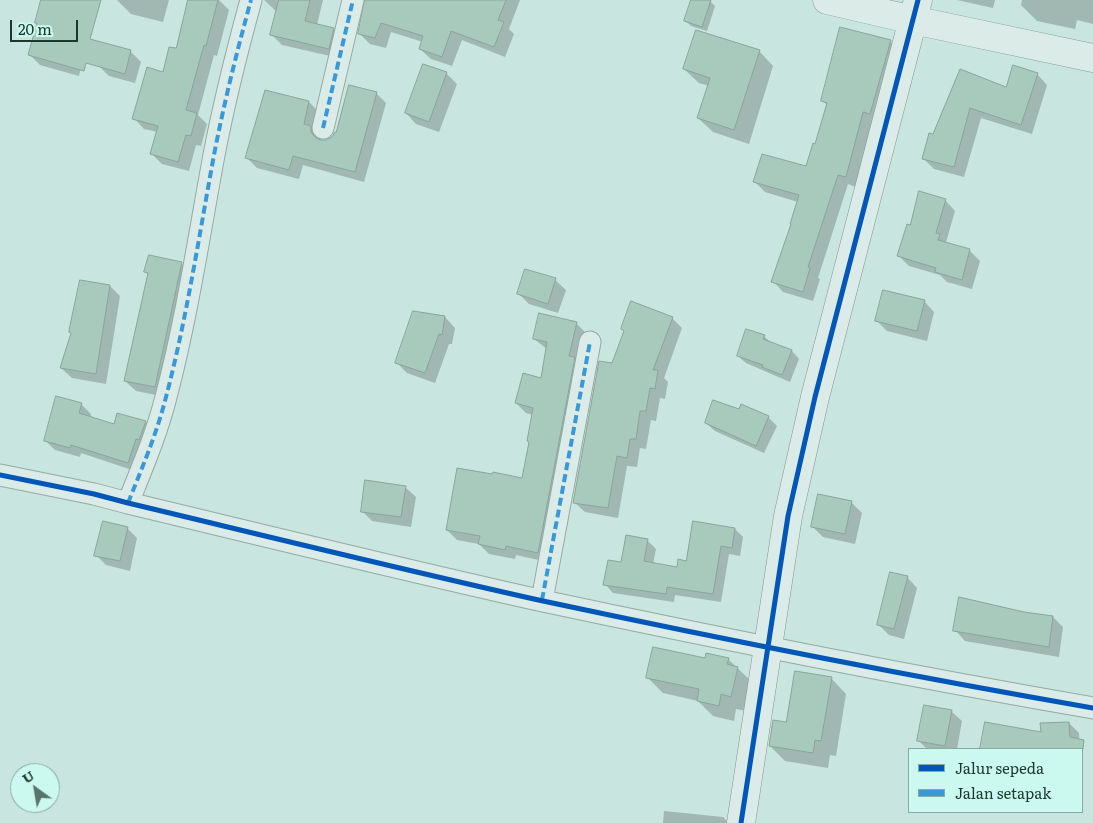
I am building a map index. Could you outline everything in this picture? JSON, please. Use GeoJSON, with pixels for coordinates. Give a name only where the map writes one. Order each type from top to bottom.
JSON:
{"type":"FeatureCollection","features":[{"type":"Feature","properties":{"kind":"street"},"geometry":{"type":"LineString","coordinates":[[128,503],[149,451],[166,397],[195,269],[229,86],[251,0]]}},
{"type":"Feature","properties":{"kind":"street"},"geometry":{"type":"LineString","coordinates":[[323,128],[353,0]]}},
{"type":"Feature","properties":{"kind":"street"},"geometry":{"type":"LineString","coordinates":[[827,0],[915,10],[1093,58]]}},
{"type":"Feature","properties":{"kind":"street"},"geometry":{"type":"LineString","coordinates":[[741,823],[788,516],[815,397],[915,10]]}},
{"type":"Feature","properties":{"kind":"street"},"geometry":{"type":"LineString","coordinates":[[542,600],[590,342]]}},
{"type":"Feature","properties":{"kind":"street"},"geometry":{"type":"LineString","coordinates":[[0,475],[94,494],[542,600],[954,684],[1093,708]]}},
{"type":"Feature","properties":{"kind":"building"},"geometry":{"type":"Polygon","coordinates":[[[41,0],[101,0],[90,39],[131,50],[125,74],[86,63],[84,71],[28,55],[41,0]]]}},
{"type":"Feature","properties":{"kind":"building"},"geometry":{"type":"Polygon","coordinates":[[[188,0],[218,0],[186,110],[197,113],[191,136],[186,135],[178,162],[150,154],[158,126],[132,119],[147,67],[163,72],[169,47],[176,48],[188,0]]]}},
{"type":"Feature","properties":{"kind":"building"},"geometry":{"type":"Polygon","coordinates":[[[279,0],[310,0],[305,21],[334,28],[329,49],[270,35],[279,0]]]}},
{"type":"Feature","properties":{"kind":"building"},"geometry":{"type":"Polygon","coordinates":[[[365,0],[506,0],[498,20],[504,22],[494,47],[451,31],[442,57],[419,49],[423,36],[381,23],[375,38],[358,34],[365,0]]]}},
{"type":"Feature","properties":{"kind":"building"},"geometry":{"type":"Polygon","coordinates":[[[691,0],[711,0],[702,27],[684,21],[691,0]]]}},
{"type":"Feature","properties":{"kind":"building"},"geometry":{"type":"Polygon","coordinates":[[[840,27],[891,40],[870,114],[863,112],[846,177],[838,175],[808,267],[810,268],[803,292],[771,282],[799,195],[753,182],[762,154],[806,166],[813,143],[815,144],[827,103],[821,101],[840,27]]]}},
{"type":"Feature","properties":{"kind":"building"},"geometry":{"type":"Polygon","coordinates":[[[696,30],[760,50],[734,130],[697,118],[710,78],[683,69],[696,30]]]}},
{"type":"Feature","properties":{"kind":"building"},"geometry":{"type":"Polygon","coordinates":[[[423,64],[447,72],[429,122],[405,113],[423,64]]]}},
{"type":"Feature","properties":{"kind":"building"},"geometry":{"type":"Polygon","coordinates":[[[1013,65],[1038,73],[1021,125],[970,108],[954,167],[922,159],[929,133],[933,134],[960,69],[1006,87],[1013,65]]]}},
{"type":"Feature","properties":{"kind":"building"},"geometry":{"type":"Polygon","coordinates":[[[349,85],[377,92],[355,172],[293,156],[289,170],[245,158],[265,90],[309,101],[304,124],[311,126],[311,132],[315,137],[320,140],[326,140],[336,132],[349,85]]]}},
{"type":"Feature","properties":{"kind":"building"},"geometry":{"type":"Polygon","coordinates":[[[919,191],[946,199],[936,233],[940,234],[938,240],[970,249],[962,280],[935,272],[936,268],[897,256],[907,224],[910,225],[919,191]]]}},
{"type":"Feature","properties":{"kind":"building"},"geometry":{"type":"Polygon","coordinates":[[[149,255],[182,262],[155,387],[124,381],[148,273],[144,272],[149,255]]]}},
{"type":"Feature","properties":{"kind":"building"},"geometry":{"type":"Polygon","coordinates":[[[525,269],[556,278],[548,304],[517,294],[525,269]]]}},
{"type":"Feature","properties":{"kind":"building"},"geometry":{"type":"Polygon","coordinates":[[[80,280],[110,285],[96,374],[60,368],[71,333],[69,332],[80,280]]]}},
{"type":"Feature","properties":{"kind":"building"},"geometry":{"type":"Polygon","coordinates":[[[883,290],[925,300],[917,331],[875,321],[883,290]]]}},
{"type":"Feature","properties":{"kind":"building"},"geometry":{"type":"Polygon","coordinates":[[[631,301],[673,317],[653,370],[658,370],[655,389],[650,388],[646,411],[640,411],[636,439],[630,439],[627,458],[617,456],[608,508],[573,503],[599,361],[612,363],[624,331],[621,329],[631,301]]]}},
{"type":"Feature","properties":{"kind":"building"},"geometry":{"type":"Polygon","coordinates":[[[413,311],[445,316],[442,335],[439,334],[425,373],[395,363],[413,311]]]}},
{"type":"Feature","properties":{"kind":"building"},"geometry":{"type":"Polygon","coordinates":[[[539,313],[577,322],[569,356],[575,357],[538,553],[506,546],[505,550],[478,544],[480,536],[446,530],[457,468],[492,474],[493,472],[522,478],[533,408],[515,403],[523,373],[541,378],[547,342],[533,339],[539,313]]]}},
{"type":"Feature","properties":{"kind":"building"},"geometry":{"type":"Polygon","coordinates":[[[746,329],[765,335],[763,339],[792,350],[782,375],[762,367],[763,365],[737,356],[746,329]]]}},
{"type":"Feature","properties":{"kind":"building"},"geometry":{"type":"Polygon","coordinates":[[[56,396],[82,403],[79,413],[114,424],[117,413],[146,421],[139,440],[136,439],[128,463],[71,445],[70,448],[44,441],[56,396]]]}},
{"type":"Feature","properties":{"kind":"building"},"geometry":{"type":"Polygon","coordinates":[[[713,400],[739,409],[741,404],[769,416],[756,446],[705,423],[713,400]]]}},
{"type":"Feature","properties":{"kind":"building"},"geometry":{"type":"Polygon","coordinates":[[[365,480],[406,486],[401,517],[361,512],[365,480]]]}},
{"type":"Feature","properties":{"kind":"building"},"geometry":{"type":"Polygon","coordinates":[[[818,494],[852,501],[845,534],[811,527],[818,494]]]}},
{"type":"Feature","properties":{"kind":"building"},"geometry":{"type":"Polygon","coordinates":[[[103,521],[128,527],[120,561],[94,556],[103,521]]]}},
{"type":"Feature","properties":{"kind":"building"},"geometry":{"type":"Polygon","coordinates":[[[693,521],[735,528],[732,548],[721,546],[713,594],[667,587],[666,594],[603,585],[608,560],[621,562],[626,535],[648,539],[644,561],[677,567],[678,559],[686,561],[693,521]]]}},
{"type":"Feature","properties":{"kind":"building"},"geometry":{"type":"Polygon","coordinates":[[[890,572],[908,576],[894,629],[877,625],[890,572]]]}},
{"type":"Feature","properties":{"kind":"building"},"geometry":{"type":"Polygon","coordinates":[[[959,597],[1024,612],[1053,616],[1049,647],[953,631],[959,597]]]}},
{"type":"Feature","properties":{"kind":"building"},"geometry":{"type":"Polygon","coordinates":[[[653,647],[705,658],[706,653],[729,658],[727,664],[738,667],[731,697],[721,694],[719,706],[697,701],[699,689],[646,678],[653,647]]]}},
{"type":"Feature","properties":{"kind":"building"},"geometry":{"type":"Polygon","coordinates":[[[795,671],[832,677],[821,741],[815,740],[813,753],[769,746],[773,720],[786,722],[795,671]]]}},
{"type":"Feature","properties":{"kind":"building"},"geometry":{"type":"Polygon","coordinates":[[[924,705],[952,710],[945,746],[917,741],[924,705]]]}},
{"type":"Feature","properties":{"kind":"building"},"geometry":{"type":"Polygon","coordinates":[[[985,722],[1041,732],[1040,723],[1069,722],[1070,737],[1084,740],[1083,749],[980,748],[985,722]]]}},
{"type":"Feature","properties":{"kind":"marked path"},"geometry":{"type":"LineString","coordinates":[[128,503],[149,450],[166,397],[186,307],[218,136],[251,0]]}},
{"type":"Feature","properties":{"kind":"marked path"},"geometry":{"type":"LineString","coordinates":[[323,128],[353,0]]}},
{"type":"Feature","properties":{"kind":"marked path"},"geometry":{"type":"LineString","coordinates":[[542,600],[590,342]]}},
{"type":"Feature","properties":{"kind":"cycle path"},"geometry":{"type":"LineString","coordinates":[[741,823],[788,516],[815,397],[918,0]]}},
{"type":"Feature","properties":{"kind":"cycle path"},"geometry":{"type":"LineString","coordinates":[[0,475],[94,494],[335,553],[543,601],[818,657],[1093,708]]}}]}
